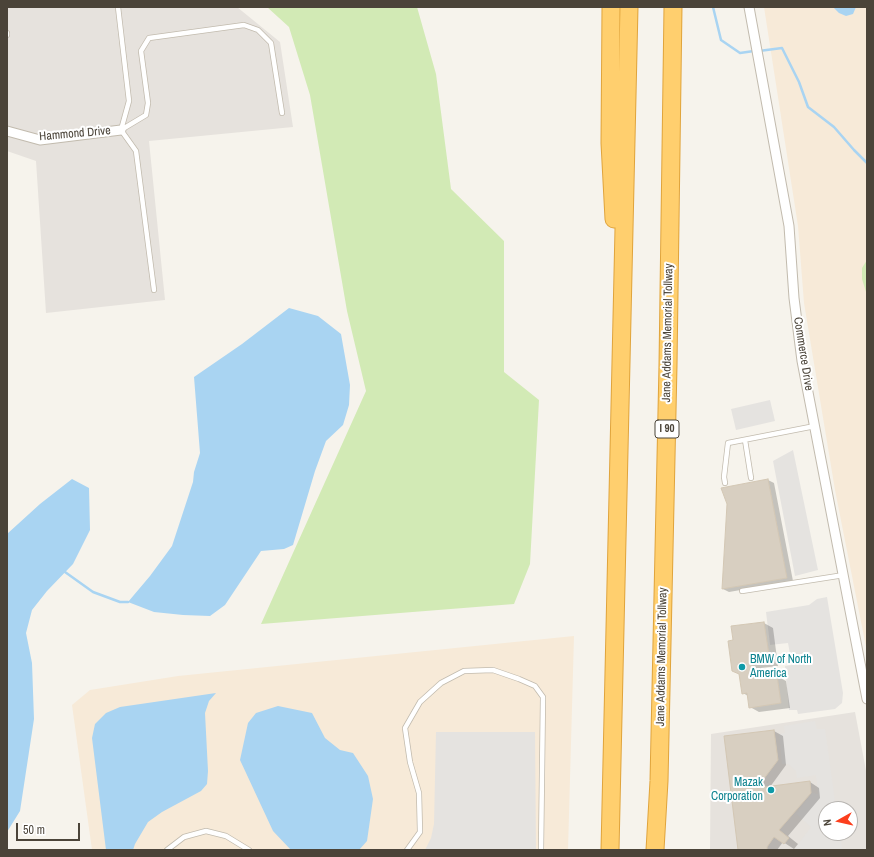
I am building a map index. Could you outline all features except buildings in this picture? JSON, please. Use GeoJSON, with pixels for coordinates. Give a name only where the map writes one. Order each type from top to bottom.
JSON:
{"type":"FeatureCollection","features":[{"type":"Feature","properties":{"kind":"highway"},"geometry":{"type":"LineString","coordinates":[[611,7],[610,143],[621,366]]}},
{"type":"Feature","properties":{"kind":"highway"},"geometry":{"type":"LineString","coordinates":[[610,850],[629,7]]}},
{"type":"Feature","properties":{"kind":"highway","name":"Jane Addams Memorial Tollway"},"geometry":{"type":"LineString","coordinates":[[655,850],[659,781],[668,373],[673,7]]}},
{"type":"Feature","properties":{"kind":"street","name":"Commerce Drive"},"geometry":{"type":"LineString","coordinates":[[749,7],[789,226],[794,298],[802,361],[844,575],[863,648],[867,699]]}},
{"type":"Feature","properties":{"kind":"street","name":"Hammond Drive"},"geometry":{"type":"LineString","coordinates":[[7,132],[40,140],[121,130]]}},
{"type":"Feature","properties":{"kind":"lane"},"geometry":{"type":"LineString","coordinates":[[118,7],[129,101],[121,130]]}},
{"type":"Feature","properties":{"kind":"lane"},"geometry":{"type":"LineString","coordinates":[[121,130],[146,115],[148,103],[141,51],[149,38],[244,24],[258,30],[271,43],[282,113]]}},
{"type":"Feature","properties":{"kind":"lane"},"geometry":{"type":"LineString","coordinates":[[121,130],[136,151],[154,290]]}},
{"type":"Feature","properties":{"kind":"lane"},"geometry":{"type":"LineString","coordinates":[[725,483],[724,477],[728,443],[815,426]]}},
{"type":"Feature","properties":{"kind":"lane"},"geometry":{"type":"LineString","coordinates":[[745,440],[751,478]]}},
{"type":"Feature","properties":{"kind":"lane"},"geometry":{"type":"LineString","coordinates":[[742,592],[844,575]]}},
{"type":"Feature","properties":{"kind":"lane"},"geometry":{"type":"LineString","coordinates":[[407,850],[420,832],[419,794],[410,762],[405,728],[420,702],[441,683],[464,671],[493,670],[535,686],[543,697],[541,850]]}},
{"type":"Feature","properties":{"kind":"lane"},"geometry":{"type":"LineString","coordinates":[[167,850],[184,837],[206,831],[226,836],[249,850]]}},
{"type":"Feature","properties":{"kind":"shaded area"},"geometry":{"type":"Polygon","coordinates":[[[7,7],[237,7],[280,42],[293,127],[149,141],[165,300],[46,313],[36,161],[7,151],[7,7]]]}},
{"type":"Feature","properties":{"kind":"shaded area"},"geometry":{"type":"Polygon","coordinates":[[[764,7],[867,7],[867,652],[835,490],[804,303],[798,226],[764,7]]]}},
{"type":"Feature","properties":{"kind":"shaded area"},"geometry":{"type":"Polygon","coordinates":[[[770,400],[775,421],[736,430],[731,409],[770,400]]]}},
{"type":"Feature","properties":{"kind":"shaded area"},"geometry":{"type":"Polygon","coordinates":[[[793,450],[818,570],[795,576],[773,461],[793,450]]]}},
{"type":"Feature","properties":{"kind":"shaded area"},"geometry":{"type":"Polygon","coordinates":[[[827,597],[843,693],[842,703],[835,709],[798,714],[797,710],[789,710],[785,666],[792,665],[788,643],[770,645],[766,612],[809,605],[817,599],[827,597]]]}},
{"type":"Feature","properties":{"kind":"shaded area"},"geometry":{"type":"Polygon","coordinates":[[[574,636],[568,850],[92,850],[72,705],[90,690],[178,676],[574,636]]]}},
{"type":"Feature","properties":{"kind":"shaded area"},"geometry":{"type":"Polygon","coordinates":[[[855,712],[867,776],[867,850],[710,850],[711,734],[855,712]]]}},
{"type":"Feature","properties":{"kind":"shaded area"},"geometry":{"type":"Polygon","coordinates":[[[815,721],[817,729],[825,729],[835,801],[818,801],[818,841],[841,841],[842,850],[794,850],[811,827],[796,814],[812,793],[818,794],[816,775],[797,778],[796,771],[788,764],[782,764],[779,734],[785,733],[784,726],[815,721]]]}},
{"type":"Feature","properties":{"kind":"shaded area"},"geometry":{"type":"Polygon","coordinates":[[[436,732],[535,732],[536,850],[425,850],[431,838],[434,824],[436,732]]]}},
{"type":"Feature","properties":{"kind":"green space"},"geometry":{"type":"Polygon","coordinates":[[[267,7],[417,7],[436,74],[451,189],[504,241],[504,372],[539,400],[530,564],[514,604],[261,624],[366,391],[347,311],[310,95],[289,27],[267,7]]]}},
{"type":"Feature","properties":{"kind":"green space"},"geometry":{"type":"Polygon","coordinates":[[[867,260],[867,295],[862,279],[862,268],[867,260]]]}},
{"type":"Feature","properties":{"kind":"water"},"geometry":{"type":"Polygon","coordinates":[[[833,7],[856,7],[853,14],[846,16],[839,13],[833,7]]]}},
{"type":"Feature","properties":{"kind":"water"},"geometry":{"type":"Polygon","coordinates":[[[289,308],[318,316],[341,334],[350,385],[349,405],[343,425],[326,441],[315,471],[293,545],[284,549],[261,551],[225,605],[210,616],[154,612],[128,602],[150,576],[172,546],[193,482],[194,472],[200,453],[194,377],[242,344],[289,308]]]}},
{"type":"Feature","properties":{"kind":"water"},"geometry":{"type":"Polygon","coordinates":[[[72,479],[89,488],[90,530],[73,564],[47,591],[32,610],[26,633],[32,663],[34,719],[20,811],[7,832],[7,534],[40,504],[72,479]]]}},
{"type":"Feature","properties":{"kind":"water"},"geometry":{"type":"Polygon","coordinates":[[[216,693],[209,701],[205,713],[208,771],[207,784],[201,791],[162,812],[148,822],[133,850],[106,850],[92,738],[95,724],[106,713],[120,707],[216,693]]]}},
{"type":"Feature","properties":{"kind":"water"},"geometry":{"type":"Polygon","coordinates":[[[278,706],[312,713],[325,738],[340,750],[353,753],[368,776],[373,799],[367,841],[359,850],[291,850],[273,831],[240,760],[248,723],[256,713],[278,706]]]}},
{"type":"Feature","properties":{"kind":"waterway"},"geometry":{"type":"LineString","coordinates":[[713,7],[721,40],[740,53],[754,51]]}},
{"type":"Feature","properties":{"kind":"waterway"},"geometry":{"type":"LineString","coordinates":[[759,51],[782,48],[799,82],[808,107],[834,127],[867,163]]}},
{"type":"Feature","properties":{"kind":"waterway"},"geometry":{"type":"LineString","coordinates":[[65,572],[93,592],[120,602],[128,602]]}},
{"type":"Feature","properties":{"kind":"place","name":"BMW of North America"},"geometry":{"type":"Point","coordinates":[742,667]}},
{"type":"Feature","properties":{"kind":"place","name":"Mazak Corporation"},"geometry":{"type":"Point","coordinates":[771,790]}}]}
